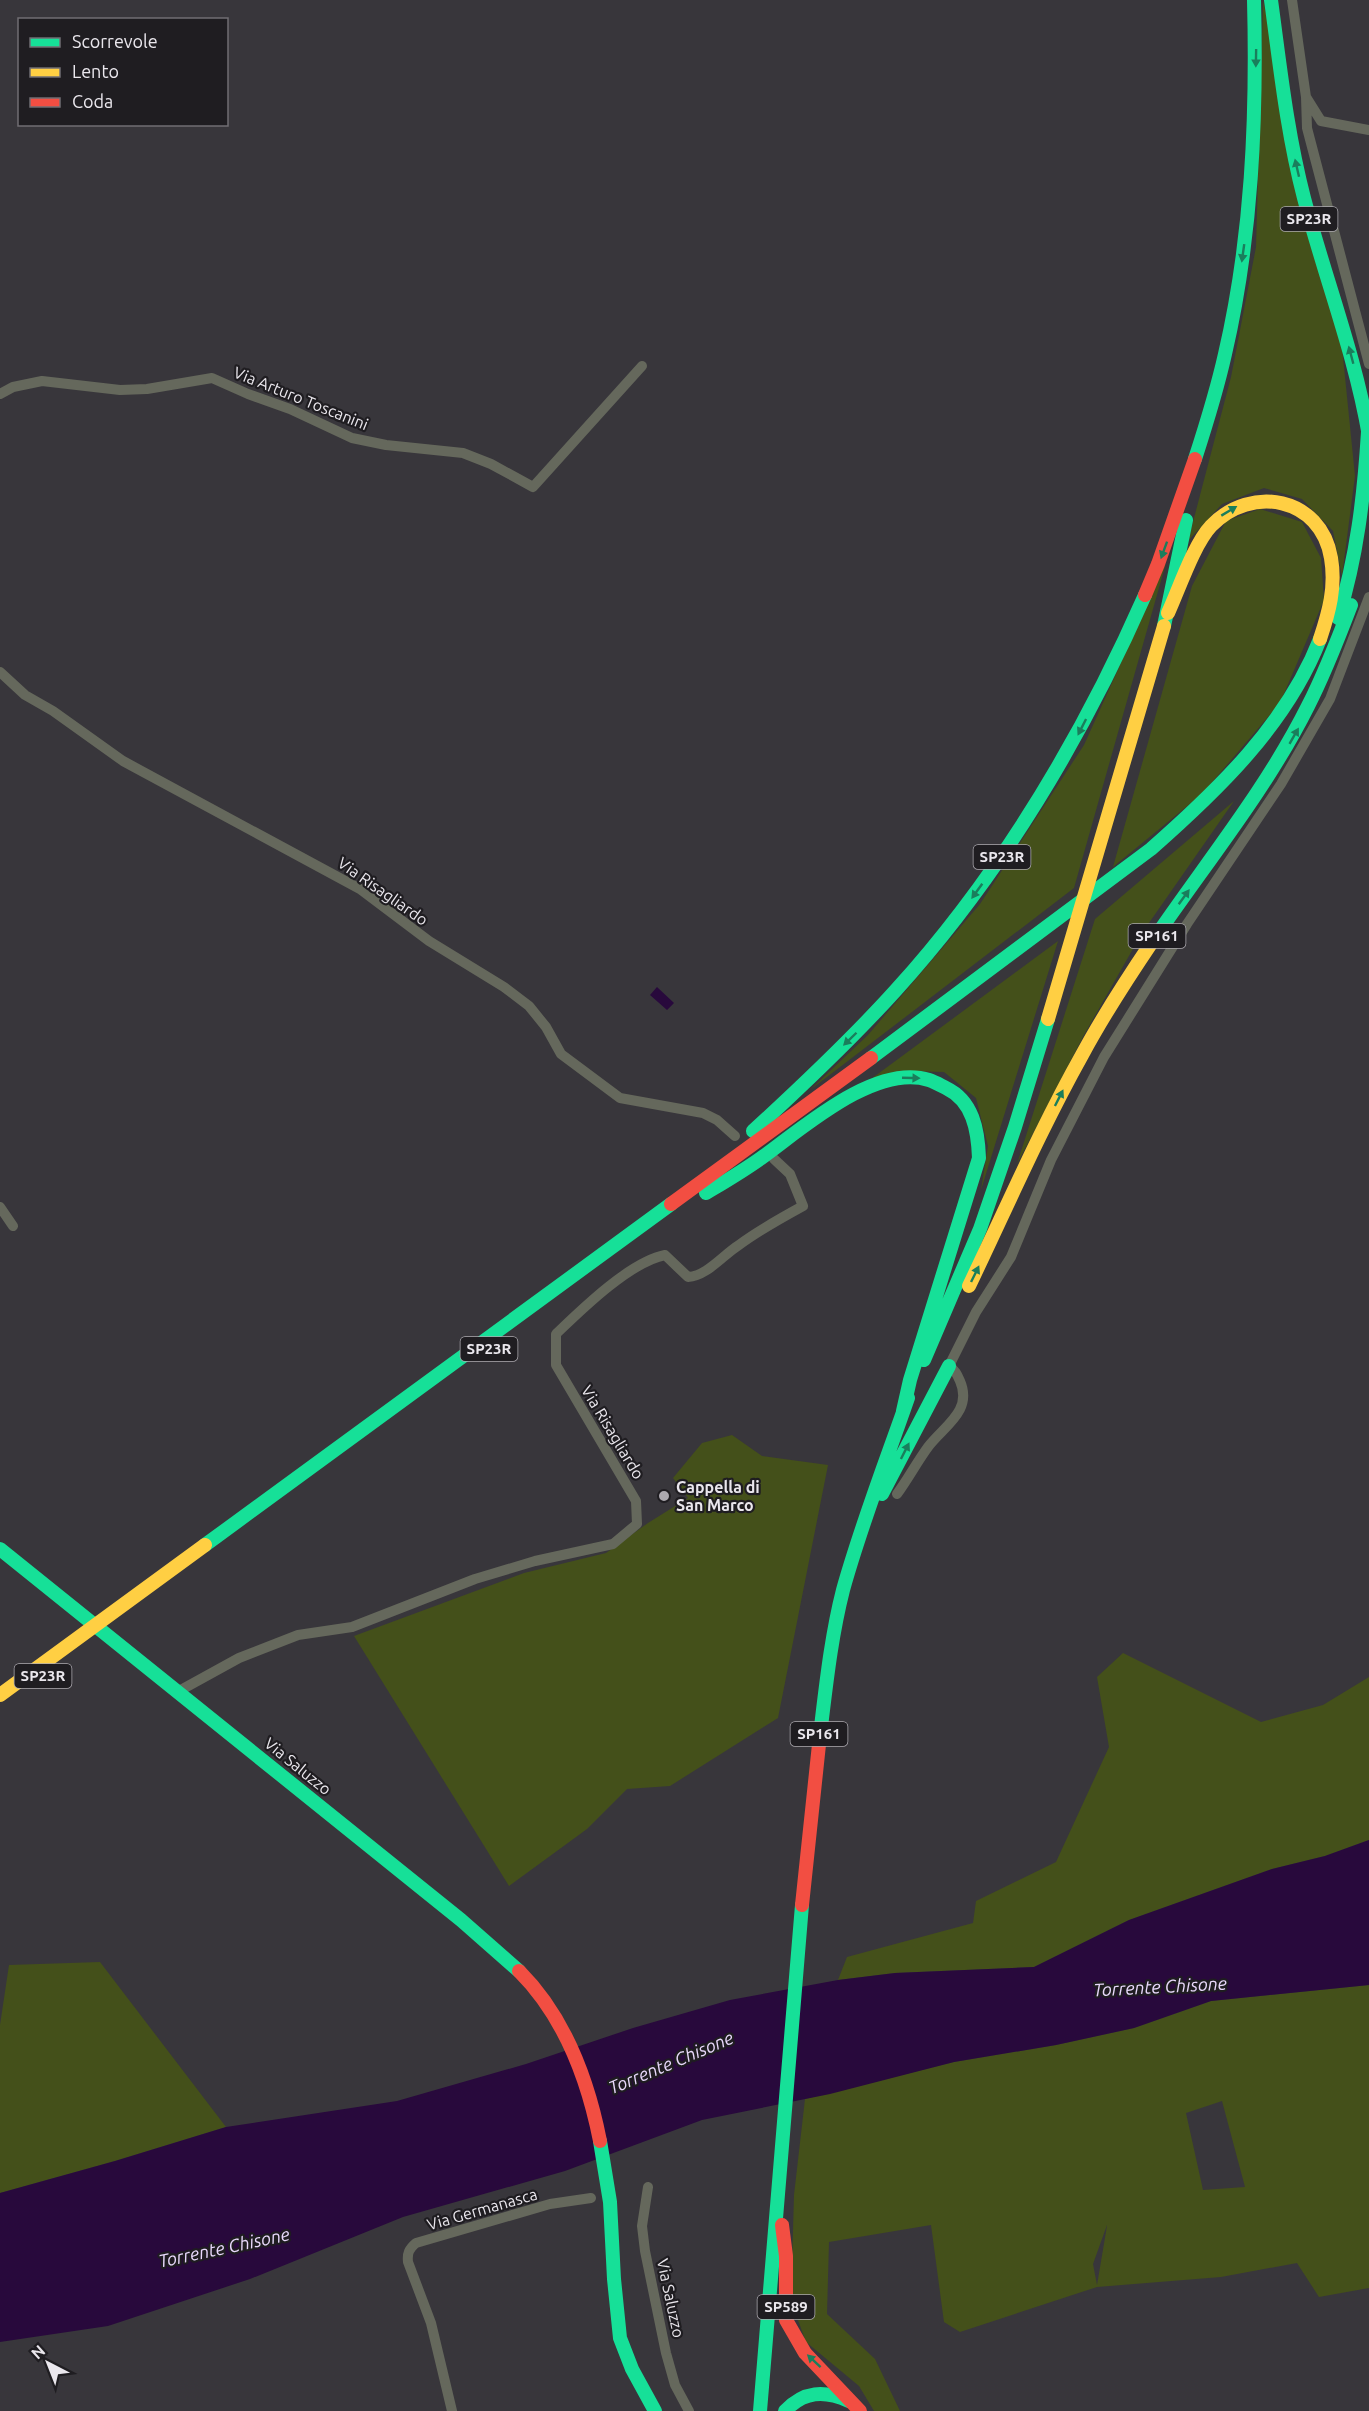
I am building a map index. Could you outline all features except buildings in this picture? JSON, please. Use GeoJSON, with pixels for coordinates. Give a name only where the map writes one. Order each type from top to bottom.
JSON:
{"type":"FeatureCollection","features":[{"type":"Feature","properties":{"kind":"main road","name":"SP23R"},"geometry":{"type":"LineString","coordinates":[[662,1209],[677,1193],[775,1111],[878,1011],[948,930],[1007,851],[1077,738],[1132,627],[1179,508],[1210,416],[1235,304],[1248,213],[1255,127],[1254,0]]}},
{"type":"Feature","properties":{"kind":"main road","name":"SP23R"},"geometry":{"type":"LineString","coordinates":[[293,1486],[680,1208],[1061,929],[1198,818],[1240,775],[1298,699],[1310,680],[1337,620],[1349,586],[1364,509],[1369,434],[1363,400],[1348,345],[1304,198],[1288,126],[1271,0]]}},
{"type":"Feature","properties":{"kind":"main road","name":"SP161"},"geometry":{"type":"LineString","coordinates":[[760,2411],[799,1930],[829,1655],[843,1591],[858,1540],[903,1411],[980,1229],[1015,1127],[1095,867],[1168,613],[1180,543],[1208,442],[1210,416]]}},
{"type":"Feature","properties":{"kind":"main road","name":"SP23R"},"geometry":{"type":"LineString","coordinates":[[0,1695],[83,1640],[237,1528],[662,1209],[681,1198],[895,1041],[1151,849],[1215,791],[1248,755],[1284,708],[1304,675],[1325,629],[1330,610],[1333,573],[1331,557],[1324,537],[1312,520],[1288,504],[1264,500],[1233,508],[1216,519],[1210,527],[1198,547],[1168,613]]}},
{"type":"Feature","properties":{"kind":"main road","name":"SP161"},"geometry":{"type":"LineString","coordinates":[[924,1360],[946,1332],[1050,1114],[1097,1027],[1164,925],[1249,807],[1280,759],[1312,702],[1343,632],[1354,595],[1363,553],[1369,507]]}},
{"type":"Feature","properties":{"kind":"main road","name":"SP161"},"geometry":{"type":"LineString","coordinates":[[680,1208],[745,1170],[834,1106],[868,1087],[898,1078],[913,1077],[941,1084],[959,1097],[968,1107],[977,1127],[979,1158],[909,1380],[903,1411]]}},
{"type":"Feature","properties":{"kind":"main road"},"geometry":{"type":"LineString","coordinates":[[858,1540],[949,1366]]}},
{"type":"Feature","properties":{"kind":"main road","name":"Via Saluzzo"},"geometry":{"type":"LineString","coordinates":[[0,1549],[506,1958],[536,1990],[558,2025],[583,2085],[596,2130],[608,2187],[620,2341],[630,2367],[655,2411]]}},
{"type":"Feature","properties":{"kind":"main road","name":"SP23R"},"geometry":{"type":"LineString","coordinates":[[0,1707],[83,1640]]}},
{"type":"Feature","properties":{"kind":"main road","name":"SP589"},"geometry":{"type":"LineString","coordinates":[[778,2186],[786,2256],[786,2320],[805,2353],[857,2407]]}},
{"type":"Feature","properties":{"kind":"main road","name":"SP589"},"geometry":{"type":"LineString","coordinates":[[785,2411],[800,2398],[816,2393],[832,2393],[857,2407]]}},
{"type":"Feature","properties":{"kind":"street"},"geometry":{"type":"LineString","coordinates":[[1292,0],[1306,97],[1307,129],[1369,364]]}},
{"type":"Feature","properties":{"kind":"street"},"geometry":{"type":"LineString","coordinates":[[1306,97],[1321,121],[1369,130]]}},
{"type":"Feature","properties":{"kind":"street","name":"Via Arturo Toscanini"},"geometry":{"type":"LineString","coordinates":[[0,394],[13,387],[42,381],[120,390],[147,389],[212,378],[290,409],[352,438],[386,445],[463,453],[491,464],[533,487],[642,366]]}},
{"type":"Feature","properties":{"kind":"street"},"geometry":{"type":"LineString","coordinates":[[897,1494],[929,1446],[958,1415],[963,1406],[963,1386],[955,1370],[949,1366],[976,1312],[1011,1257],[1051,1160],[1104,1057],[1186,924],[1281,784],[1330,699],[1369,597]]}},
{"type":"Feature","properties":{"kind":"street","name":"Via Risagliardo"},"geometry":{"type":"LineString","coordinates":[[0,672],[25,695],[53,711],[123,761],[360,889],[429,941],[504,987],[529,1006],[546,1027],[561,1054],[620,1098],[703,1113],[717,1120],[735,1136]]}},
{"type":"Feature","properties":{"kind":"street","name":"Via Risagliardo"},"geometry":{"type":"LineString","coordinates":[[179,1692],[239,1658],[298,1635],[352,1627],[475,1579],[535,1561],[613,1544],[637,1524],[636,1501],[556,1365],[556,1334],[594,1299],[646,1262],[665,1255],[688,1277],[695,1276],[773,1222],[803,1206],[790,1174],[774,1160]]}},
{"type":"Feature","properties":{"kind":"street"},"geometry":{"type":"LineString","coordinates":[[0,1207],[13,1226]]}},
{"type":"Feature","properties":{"kind":"street","name":"Via Saluzzo"},"geometry":{"type":"LineString","coordinates":[[648,2187],[642,2226],[645,2251],[666,2353],[675,2385],[689,2411]]}},
{"type":"Feature","properties":{"kind":"street","name":"Via Germanasca"},"geometry":{"type":"LineString","coordinates":[[452,2411],[431,2323],[408,2262],[407,2256],[410,2248],[416,2244],[550,2204],[591,2198]]}},
{"type":"Feature","properties":{"kind":"green space"},"geometry":{"type":"Polygon","coordinates":[[[1263,1],[1341,337],[1355,476],[1342,576],[1333,531],[1302,499],[1264,488],[1222,504],[1188,541],[1231,377],[1256,247],[1263,1]]]}},
{"type":"Feature","properties":{"kind":"green space"},"geometry":{"type":"Polygon","coordinates":[[[1260,509],[1302,522],[1321,558],[1324,600],[1280,703],[1202,794],[1113,867],[1192,586],[1226,521],[1260,509]]]}},
{"type":"Feature","properties":{"kind":"green space"},"geometry":{"type":"Polygon","coordinates":[[[1166,563],[1074,888],[810,1090],[868,1035],[980,904],[1084,745],[1166,563]]]}},
{"type":"Feature","properties":{"kind":"green space"},"geometry":{"type":"Polygon","coordinates":[[[1234,801],[1142,933],[1084,1035],[1017,1164],[1095,919],[1234,801]]]}},
{"type":"Feature","properties":{"kind":"green space"},"geometry":{"type":"Polygon","coordinates":[[[1058,941],[981,1190],[988,1146],[976,1098],[944,1072],[907,1071],[871,1079],[1058,941]]]}},
{"type":"Feature","properties":{"kind":"green space"},"geometry":{"type":"Polygon","coordinates":[[[732,1435],[762,1456],[828,1465],[778,1718],[670,1786],[627,1789],[587,1829],[509,1886],[354,1636],[524,1573],[606,1553],[688,1498],[673,1478],[702,1443],[732,1435]]]}},
{"type":"Feature","properties":{"kind":"green space"},"geometry":{"type":"Polygon","coordinates":[[[1123,1653],[1261,1722],[1323,1705],[1369,1677],[1369,1840],[1325,1856],[1272,1869],[1129,1920],[1034,1967],[895,1973],[838,1980],[847,1957],[973,1923],[976,1901],[1056,1862],[1109,1747],[1097,1677],[1123,1653]]]}},
{"type":"Feature","properties":{"kind":"green space"},"geometry":{"type":"Polygon","coordinates":[[[100,1962],[226,2127],[0,2193],[0,2025],[9,1965],[100,1962]]]}},
{"type":"Feature","properties":{"kind":"green space"},"geometry":{"type":"Polygon","coordinates":[[[1369,1985],[1369,2288],[1319,2297],[1297,2263],[1221,2277],[1097,2287],[960,2332],[944,2322],[931,2225],[829,2242],[827,2314],[875,2359],[900,2411],[874,2411],[859,2386],[806,2342],[791,2301],[794,2195],[805,2099],[954,2062],[1056,2045],[1134,2028],[1211,2001],[1369,1985]],[[1222,2101],[1186,2113],[1203,2190],[1245,2187],[1222,2101]],[[1107,2226],[1093,2264],[1097,2285],[1107,2226]]]}},
{"type":"Feature","properties":{"kind":"water"},"geometry":{"type":"Polygon","coordinates":[[[657,987],[674,1003],[667,1010],[650,995],[657,987]]]}},
{"type":"Feature","properties":{"kind":"water","name":"Torrente Chisone"},"geometry":{"type":"Polygon","coordinates":[[[1369,1840],[1369,1985],[1211,2001],[1134,2028],[1056,2045],[954,2062],[830,2094],[702,2120],[565,2171],[403,2217],[250,2279],[108,2326],[0,2342],[0,2193],[226,2127],[397,2101],[526,2064],[633,2028],[730,2000],[838,1980],[895,1973],[1034,1967],[1129,1920],[1272,1869],[1325,1856],[1369,1840]]]}},
{"type":"Feature","properties":{"kind":"traffic: fast"},"geometry":{"type":"LineString","coordinates":[[1195,459],[1222,367],[1234,310],[1247,222],[1255,89],[1254,0]]}},
{"type":"Feature","properties":{"kind":"traffic: fast"},"geometry":{"type":"LineString","coordinates":[[1271,0],[1284,99],[1298,174],[1356,375],[1369,436]]}},
{"type":"Feature","properties":{"kind":"traffic: fast"},"geometry":{"type":"LineString","coordinates":[[1338,618],[1359,526],[1368,432]]}},
{"type":"Feature","properties":{"kind":"traffic: fast"},"geometry":{"type":"LineString","coordinates":[[1164,626],[1186,520]]}},
{"type":"Feature","properties":{"kind":"traffic: fast"},"geometry":{"type":"LineString","coordinates":[[753,1131],[879,1009],[934,946],[970,899],[1004,852],[1066,752],[1121,648],[1145,595]]}},
{"type":"Feature","properties":{"kind":"traffic: fast"},"geometry":{"type":"LineString","coordinates":[[1152,942],[1254,797],[1291,737],[1320,681],[1351,605]]}},
{"type":"Feature","properties":{"kind":"traffic: fast"},"geometry":{"type":"LineString","coordinates":[[871,1058],[1151,849],[1176,827],[1225,779],[1270,727],[1306,670],[1320,639]]}},
{"type":"Feature","properties":{"kind":"traffic: fast"},"geometry":{"type":"LineString","coordinates":[[924,1360],[980,1229],[1015,1127],[1048,1019]]}},
{"type":"Feature","properties":{"kind":"traffic: fast"},"geometry":{"type":"LineString","coordinates":[[706,1193],[750,1166],[842,1101],[864,1089],[886,1081],[908,1077],[929,1080],[946,1088],[962,1100],[968,1108],[975,1127],[979,1158],[910,1380],[903,1411]]}},
{"type":"Feature","properties":{"kind":"traffic: fast"},"geometry":{"type":"LineString","coordinates":[[205,1545],[671,1204]]}},
{"type":"Feature","properties":{"kind":"traffic: fast"},"geometry":{"type":"LineString","coordinates":[[882,1494],[949,1366]]}},
{"type":"Feature","properties":{"kind":"traffic: fast"},"geometry":{"type":"LineString","coordinates":[[820,1735],[832,1644],[843,1590],[908,1398]]}},
{"type":"Feature","properties":{"kind":"traffic: fast"},"geometry":{"type":"LineString","coordinates":[[0,1549],[461,1920],[519,1971]]}},
{"type":"Feature","properties":{"kind":"traffic: fast"},"geometry":{"type":"LineString","coordinates":[[760,2411],[802,1905]]}},
{"type":"Feature","properties":{"kind":"traffic: fast"},"geometry":{"type":"LineString","coordinates":[[600,2141],[610,2202],[620,2338],[632,2369],[655,2411]]}},
{"type":"Feature","properties":{"kind":"traffic: fast"},"geometry":{"type":"LineString","coordinates":[[785,2411],[800,2399],[815,2394],[831,2395],[849,2401]]}},
{"type":"Feature","properties":{"kind":"traffic: slow"},"geometry":{"type":"LineString","coordinates":[[1168,613],[1193,555],[1211,526],[1227,513],[1245,505],[1264,502],[1282,503],[1299,510],[1314,521],[1325,537],[1331,558],[1333,579],[1331,599],[1320,639]]}},
{"type":"Feature","properties":{"kind":"traffic: slow"},"geometry":{"type":"LineString","coordinates":[[1048,1019],[1164,626]]}},
{"type":"Feature","properties":{"kind":"traffic: slow"},"geometry":{"type":"LineString","coordinates":[[969,1286],[1067,1083],[1090,1040],[1152,942]]}},
{"type":"Feature","properties":{"kind":"traffic: slow"},"geometry":{"type":"LineString","coordinates":[[0,1695],[205,1545]]}},
{"type":"Feature","properties":{"kind":"traffic: jam"},"geometry":{"type":"LineString","coordinates":[[1145,595],[1195,459]]}},
{"type":"Feature","properties":{"kind":"traffic: jam"},"geometry":{"type":"LineString","coordinates":[[671,1204],[871,1058]]}},
{"type":"Feature","properties":{"kind":"traffic: jam"},"geometry":{"type":"LineString","coordinates":[[802,1905],[820,1735]]}},
{"type":"Feature","properties":{"kind":"traffic: jam"},"geometry":{"type":"LineString","coordinates":[[519,1971],[549,2008],[572,2050],[589,2095],[600,2141]]}},
{"type":"Feature","properties":{"kind":"traffic: jam"},"geometry":{"type":"LineString","coordinates":[[782,2225],[786,2256],[786,2320],[805,2353],[860,2411]]}},
{"type":"Feature","properties":{"kind":"place","name":"Cappella di San Marco"},"geometry":{"type":"Point","coordinates":[664,1496]}}]}
